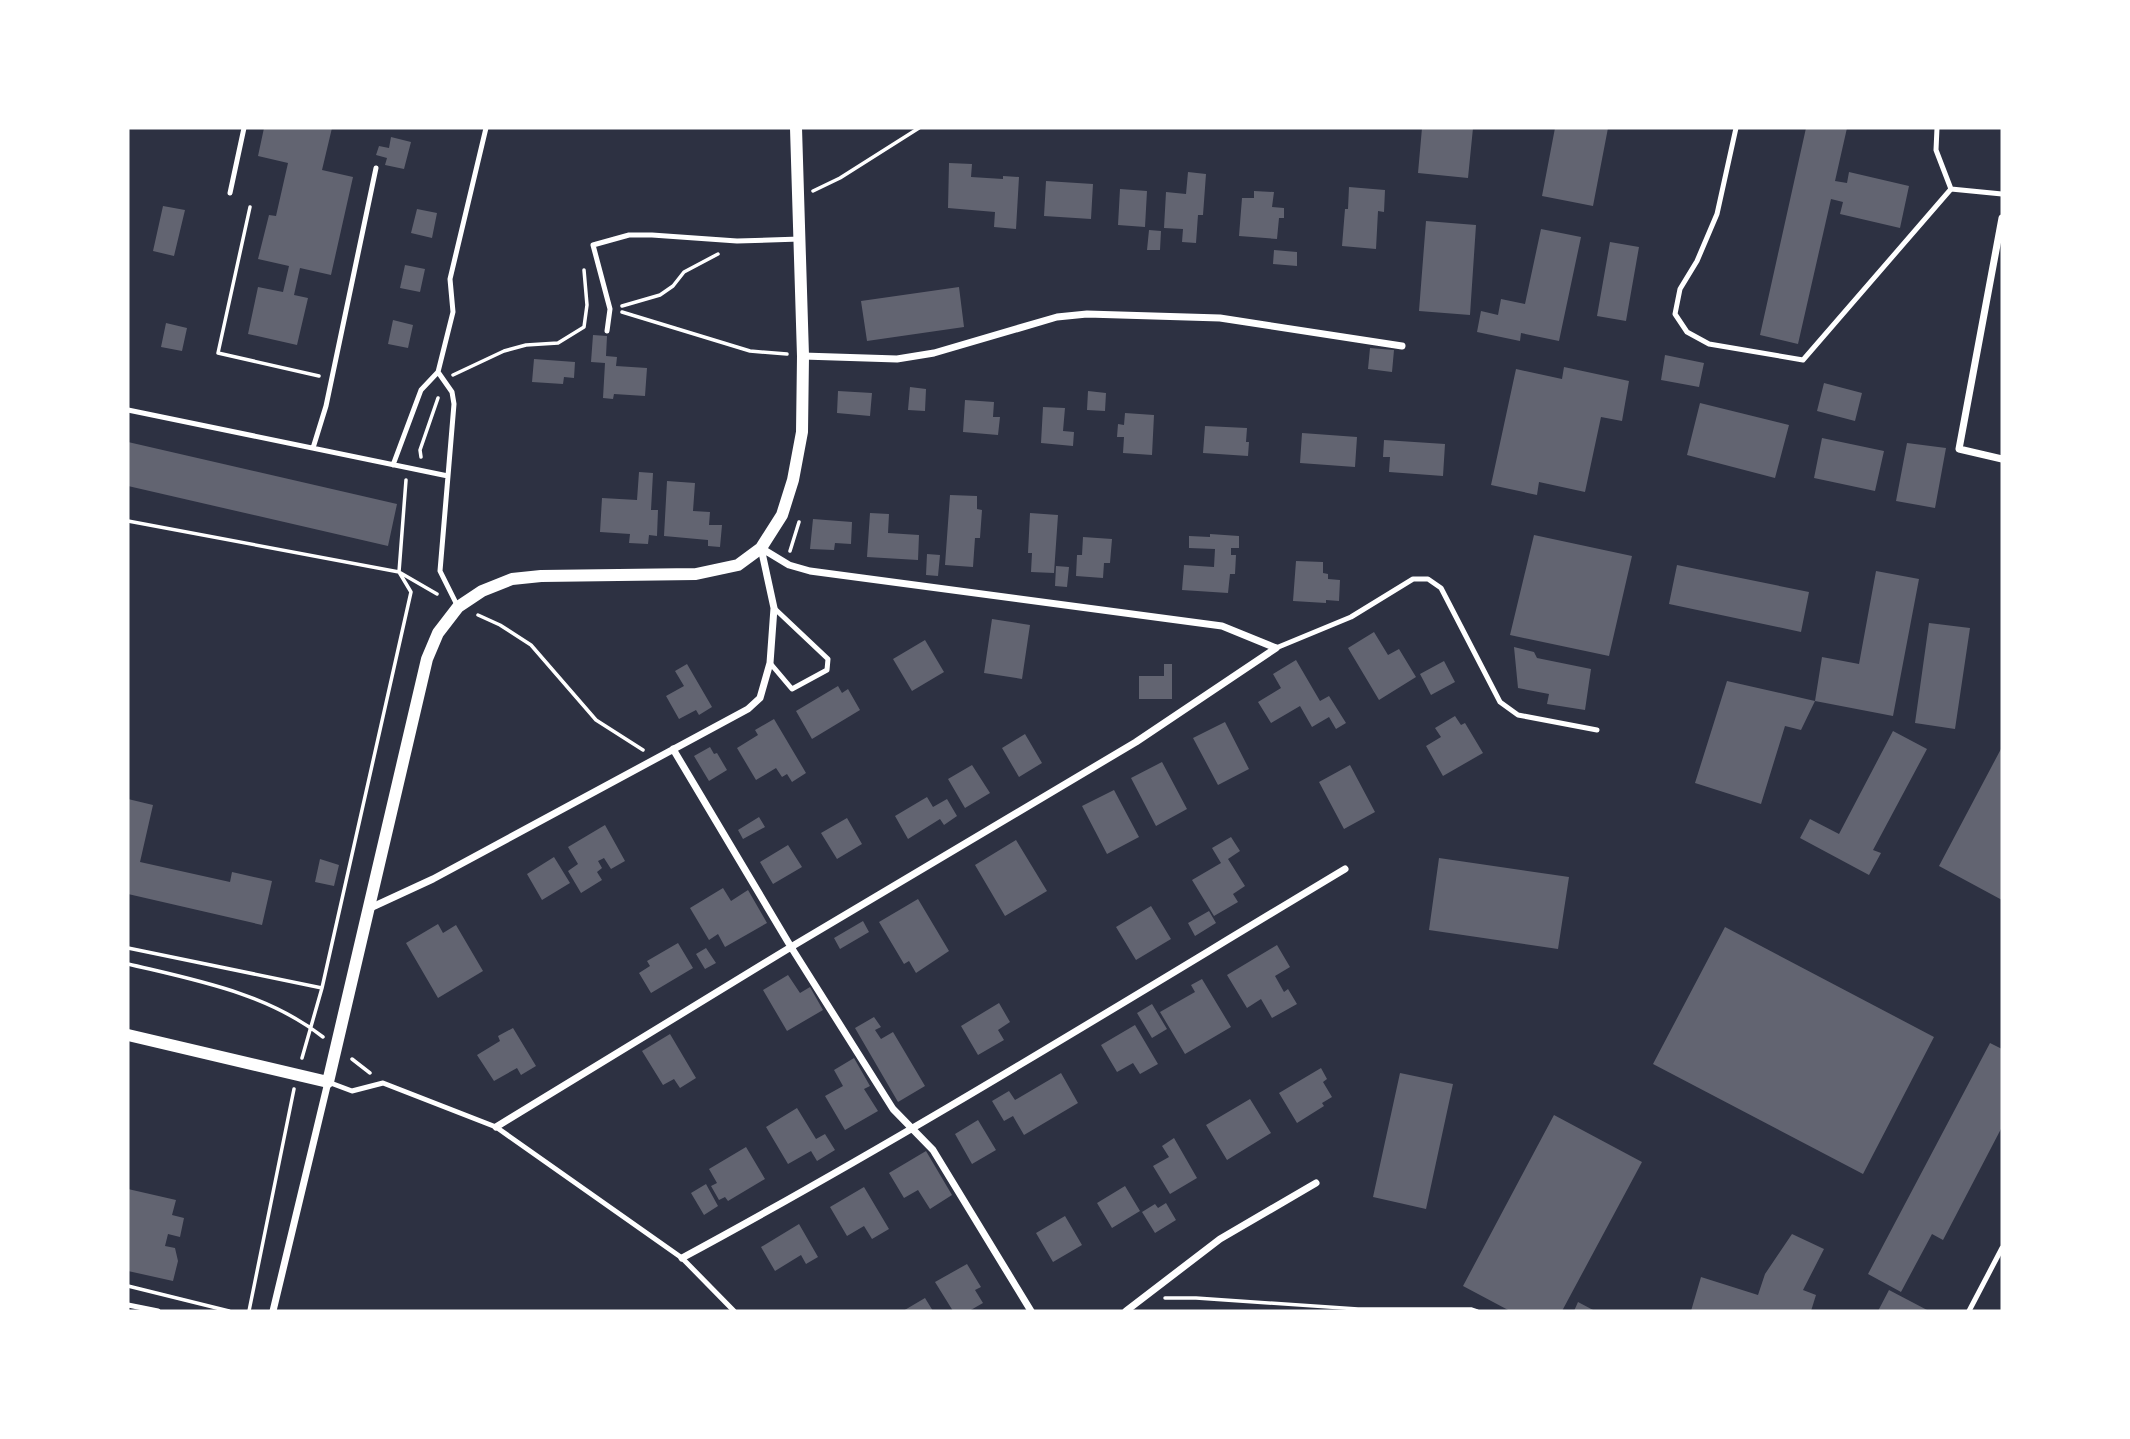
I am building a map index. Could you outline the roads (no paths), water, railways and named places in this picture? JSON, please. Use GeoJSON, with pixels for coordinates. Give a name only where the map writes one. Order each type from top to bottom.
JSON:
{"type":"FeatureCollection","features":[{"type":"Feature","properties":{"kind":"street"},"geometry":{"type":"LineString","coordinates":[[273,1311],[427,659],[438,634],[458,607],[482,591],[512,579],[541,576],[696,574],[738,565],[761,548],[782,515],[793,480],[802,432],[803,356],[796,128]]}},
{"type":"Feature","properties":{"kind":"street"},"geometry":{"type":"LineString","coordinates":[[2002,218],[1959,449],[2002,459]]}},
{"type":"Feature","properties":{"kind":"street"},"geometry":{"type":"LineString","coordinates":[[803,356],[897,359],[934,353],[1057,317],[1087,314],[1220,318],[1402,346]]}},
{"type":"Feature","properties":{"kind":"street"},"geometry":{"type":"LineString","coordinates":[[367,910],[433,879],[673,750],[748,709],[760,698],[770,663],[774,608],[761,548]]}},
{"type":"Feature","properties":{"kind":"street"},"geometry":{"type":"LineString","coordinates":[[761,548],[789,565],[810,571],[1222,626],[1276,648]]}},
{"type":"Feature","properties":{"kind":"street"},"geometry":{"type":"LineString","coordinates":[[496,1127],[791,947],[1136,742],[1276,648]]}},
{"type":"Feature","properties":{"kind":"street"},"geometry":{"type":"LineString","coordinates":[[673,750],[791,947],[893,1109],[933,1150],[1031,1311]]}},
{"type":"Feature","properties":{"kind":"street"},"geometry":{"type":"LineString","coordinates":[[682,1258],[912,1129],[1345,869]]}},
{"type":"Feature","properties":{"kind":"street"},"geometry":{"type":"LineString","coordinates":[[128,1035],[328,1082]]}},
{"type":"Feature","properties":{"kind":"street"},"geometry":{"type":"LineString","coordinates":[[1126,1311],[1220,1239],[1316,1182]]}},
{"type":"Feature","properties":{"kind":"lane"},"geometry":{"type":"LineString","coordinates":[[230,193],[244,128]]}},
{"type":"Feature","properties":{"kind":"lane"},"geometry":{"type":"LineString","coordinates":[[393,465],[421,390],[438,372],[453,312],[450,279],[486,128]]}},
{"type":"Feature","properties":{"kind":"lane"},"geometry":{"type":"LineString","coordinates":[[1737,128],[1717,214],[1697,261],[1680,289],[1675,314],[1687,332],[1709,344],[1803,360],[1951,189]]}},
{"type":"Feature","properties":{"kind":"lane"},"geometry":{"type":"LineString","coordinates":[[1937,128],[1936,150],[1951,189]]}},
{"type":"Feature","properties":{"kind":"lane"},"geometry":{"type":"LineString","coordinates":[[313,448],[331,379],[376,168]]}},
{"type":"Feature","properties":{"kind":"lane"},"geometry":{"type":"LineString","coordinates":[[1951,189],[2002,194]]}},
{"type":"Feature","properties":{"kind":"lane"},"geometry":{"type":"LineString","coordinates":[[607,331],[610,309],[593,245],[629,235],[737,240],[800,239]]}},
{"type":"Feature","properties":{"kind":"lane"},"geometry":{"type":"LineString","coordinates":[[438,372],[452,392],[454,404],[440,570],[458,607]]}},
{"type":"Feature","properties":{"kind":"lane"},"geometry":{"type":"LineString","coordinates":[[128,410],[448,476]]}},
{"type":"Feature","properties":{"kind":"lane"},"geometry":{"type":"LineString","coordinates":[[1276,648],[1351,617],[1413,579],[1428,579],[1441,588],[1500,702],[1518,715],[1597,730]]}},
{"type":"Feature","properties":{"kind":"lane"},"geometry":{"type":"LineString","coordinates":[[770,663],[792,689],[827,670],[828,659],[774,608]]}},
{"type":"Feature","properties":{"kind":"lane"},"geometry":{"type":"LineString","coordinates":[[328,1082],[352,1091],[383,1083],[496,1127],[682,1258],[734,1311]]}},
{"type":"Feature","properties":{"kind":"lane"},"geometry":{"type":"LineString","coordinates":[[1969,1311],[2002,1248]]}},
{"type":"Feature","properties":{"kind":"lane"},"geometry":{"type":"LineString","coordinates":[[128,1305],[158,1311]]}}]}
